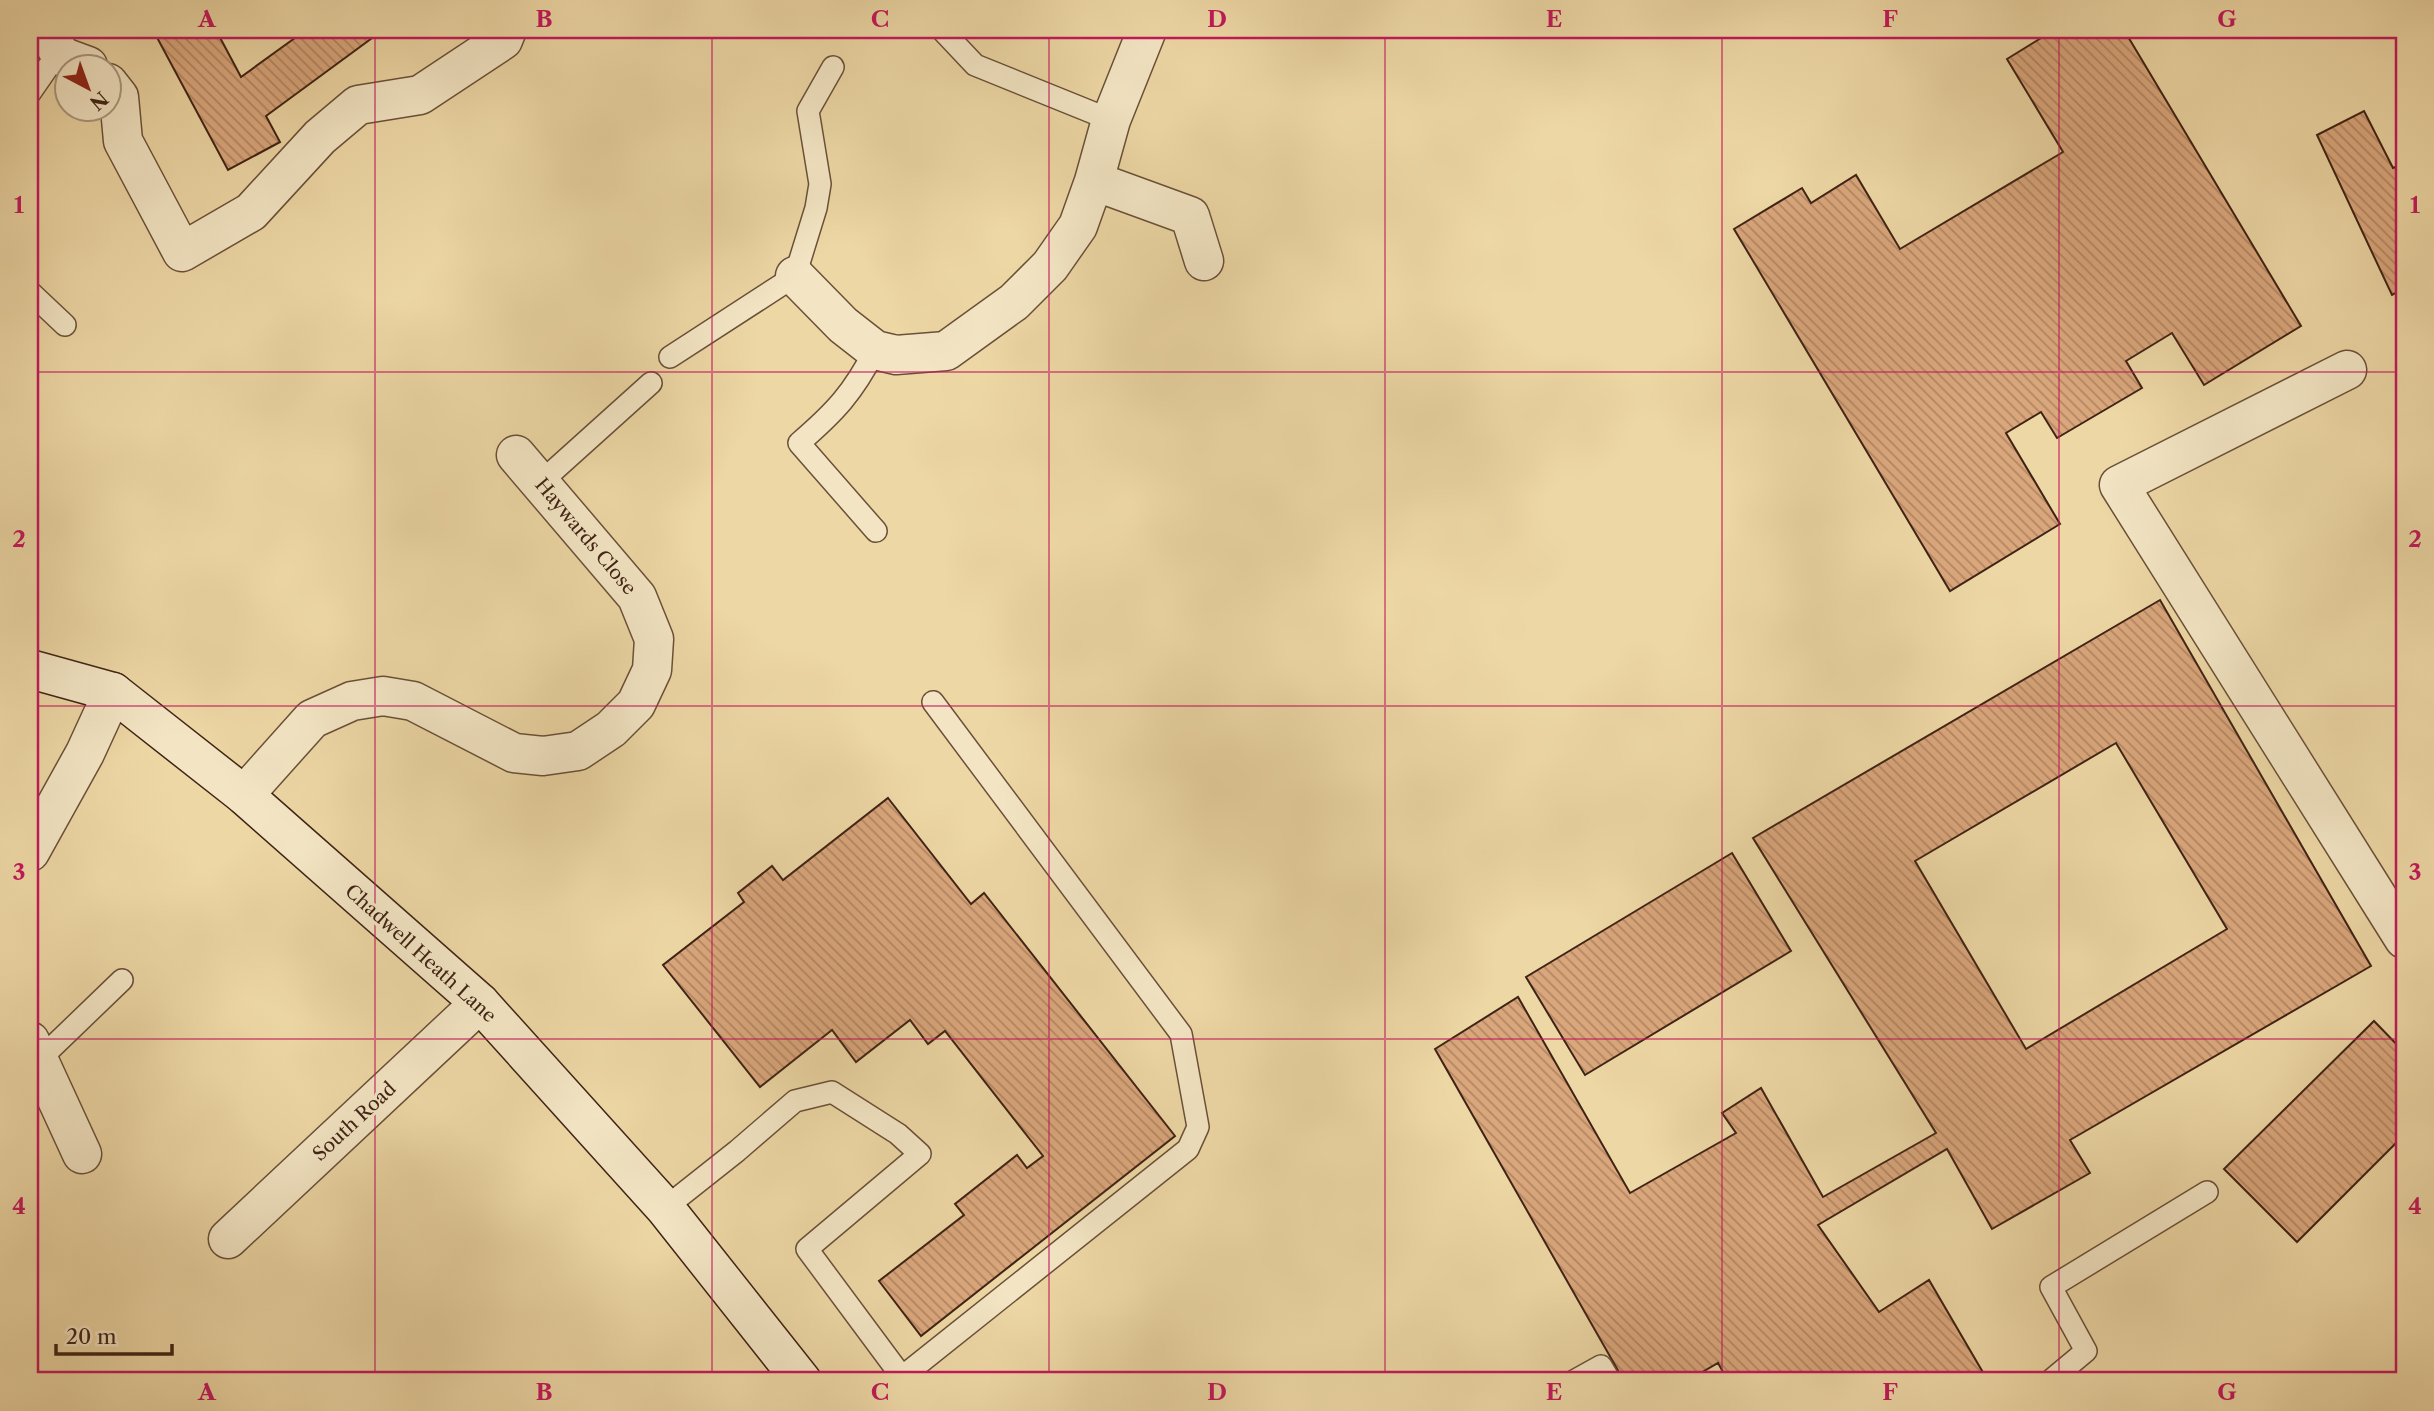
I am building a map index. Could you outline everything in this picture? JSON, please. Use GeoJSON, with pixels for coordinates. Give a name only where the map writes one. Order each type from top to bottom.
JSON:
{"type":"FeatureCollection","features":[{"type":"Feature","properties":{"kind":"street"},"geometry":{"type":"LineString","coordinates":[[121,122],[123,141],[182,251],[251,212],[320,137],[358,106],[420,94],[503,40],[507,30]]}},
{"type":"Feature","properties":{"kind":"street"},"geometry":{"type":"LineString","coordinates":[[796,275],[843,325],[875,350],[896,355],[946,351],[1013,302],[1050,266],[1078,226],[1111,120],[1147,30]]}},
{"type":"Feature","properties":{"kind":"street"},"geometry":{"type":"LineString","coordinates":[[1094,181],[1190,216],[1204,261]]}},
{"type":"Feature","properties":{"kind":"street"},"geometry":{"type":"LineString","coordinates":[[2347,370],[2119,485],[2404,939]]}},
{"type":"Feature","properties":{"kind":"street","name":"Haywards Close"},"geometry":{"type":"LineString","coordinates":[[244,794],[312,719],[352,701],[383,696],[413,701],[513,752],[543,756],[578,751],[611,729],[636,704],[652,670],[654,639],[637,597],[529,469]]}},
{"type":"Feature","properties":{"kind":"street","name":"Chadwell Heath Lane"},"geometry":{"type":"LineString","coordinates":[[30,669],[113,692],[244,794],[480,1003],[665,1208],[802,1381]]}},
{"type":"Feature","properties":{"kind":"street"},"geometry":{"type":"LineString","coordinates":[[30,852],[85,753],[113,692]]}},
{"type":"Feature","properties":{"kind":"street","name":"South Road"},"geometry":{"type":"LineString","coordinates":[[228,1239],[480,1003]]}},
{"type":"Feature","properties":{"kind":"street"},"geometry":{"type":"LineString","coordinates":[[34,1051],[82,1154]]}},
{"type":"Feature","properties":{"kind":"lane"},"geometry":{"type":"LineString","coordinates":[[942,30],[975,65],[1111,120]]}},
{"type":"Feature","properties":{"kind":"lane"},"geometry":{"type":"LineString","coordinates":[[30,93],[48,67],[65,51]]}},
{"type":"Feature","properties":{"kind":"lane"},"geometry":{"type":"LineString","coordinates":[[670,357],[796,275],[816,208],[820,184],[808,111],[833,67]]}},
{"type":"Feature","properties":{"kind":"lane"},"geometry":{"type":"LineString","coordinates":[[30,292],[65,325]]}},
{"type":"Feature","properties":{"kind":"lane"},"geometry":{"type":"LineString","coordinates":[[875,350],[843,403],[799,443],[876,531]]}},
{"type":"Feature","properties":{"kind":"lane"},"geometry":{"type":"LineString","coordinates":[[529,469],[651,383]]}},
{"type":"Feature","properties":{"kind":"lane"},"geometry":{"type":"LineString","coordinates":[[665,1208],[795,1101],[832,1091],[898,1134],[920,1154],[807,1249],[902,1377],[1188,1149],[1198,1127],[1181,1034],[933,702]]}},
{"type":"Feature","properties":{"kind":"lane"},"geometry":{"type":"LineString","coordinates":[[34,1051],[121,980]]}},
{"type":"Feature","properties":{"kind":"lane"},"geometry":{"type":"LineString","coordinates":[[2050,1381],[2086,1351],[2051,1287],[2207,1192]]}},
{"type":"Feature","properties":{"kind":"lane"},"geometry":{"type":"LineString","coordinates":[[1574,1381],[1601,1366],[1610,1381]]}},
{"type":"Feature","properties":{"kind":"building"},"geometry":{"type":"Polygon","coordinates":[[[153,30],[216,30],[241,77],[306,30],[383,30],[266,116],[280,142],[228,170],[153,30]]]}},
{"type":"Feature","properties":{"kind":"building"},"geometry":{"type":"Polygon","coordinates":[[[2054,30],[2083,30],[2086,35],[2094,30],[2124,30],[2301,326],[2204,385],[2172,333],[2126,361],[2142,388],[2057,438],[2041,412],[2006,433],[2060,524],[1950,591],[1734,229],[1802,188],[1811,203],[1856,175],[1900,249],[2063,152],[2007,59],[2054,30]]]}},
{"type":"Feature","properties":{"kind":"building"},"geometry":{"type":"Polygon","coordinates":[[[2364,111],[2393,168],[2404,163],[2404,289],[2392,295],[2317,135],[2364,111]]]}},
{"type":"Feature","properties":{"kind":"building"},"geometry":{"type":"Polygon","coordinates":[[[2160,600],[2371,966],[2070,1140],[2090,1173],[1992,1229],[1947,1149],[1818,1225],[1879,1312],[1929,1280],[1988,1381],[1728,1381],[1718,1363],[1687,1381],[1624,1381],[1435,1049],[1518,997],[1630,1193],[1736,1133],[1722,1113],[1761,1088],[1823,1197],[1936,1133],[1753,838],[2160,600]],[[2116,743],[1915,861],[2026,1049],[2227,929],[2116,743]]]}},
{"type":"Feature","properties":{"kind":"building"},"geometry":{"type":"Polygon","coordinates":[[[888,798],[971,904],[984,893],[1175,1136],[921,1336],[879,1281],[964,1215],[955,1204],[1017,1155],[1027,1168],[1043,1156],[945,1031],[928,1044],[910,1020],[856,1062],[832,1030],[760,1087],[663,965],[744,902],[738,893],[772,866],[783,880],[888,798]]]}},
{"type":"Feature","properties":{"kind":"building"},"geometry":{"type":"Polygon","coordinates":[[[1732,853],[1791,951],[1585,1075],[1526,977],[1732,853]]]}},
{"type":"Feature","properties":{"kind":"building"},"geometry":{"type":"Polygon","coordinates":[[[2374,1021],[2404,1052],[2404,1135],[2297,1242],[2224,1169],[2374,1021]]]}}]}
